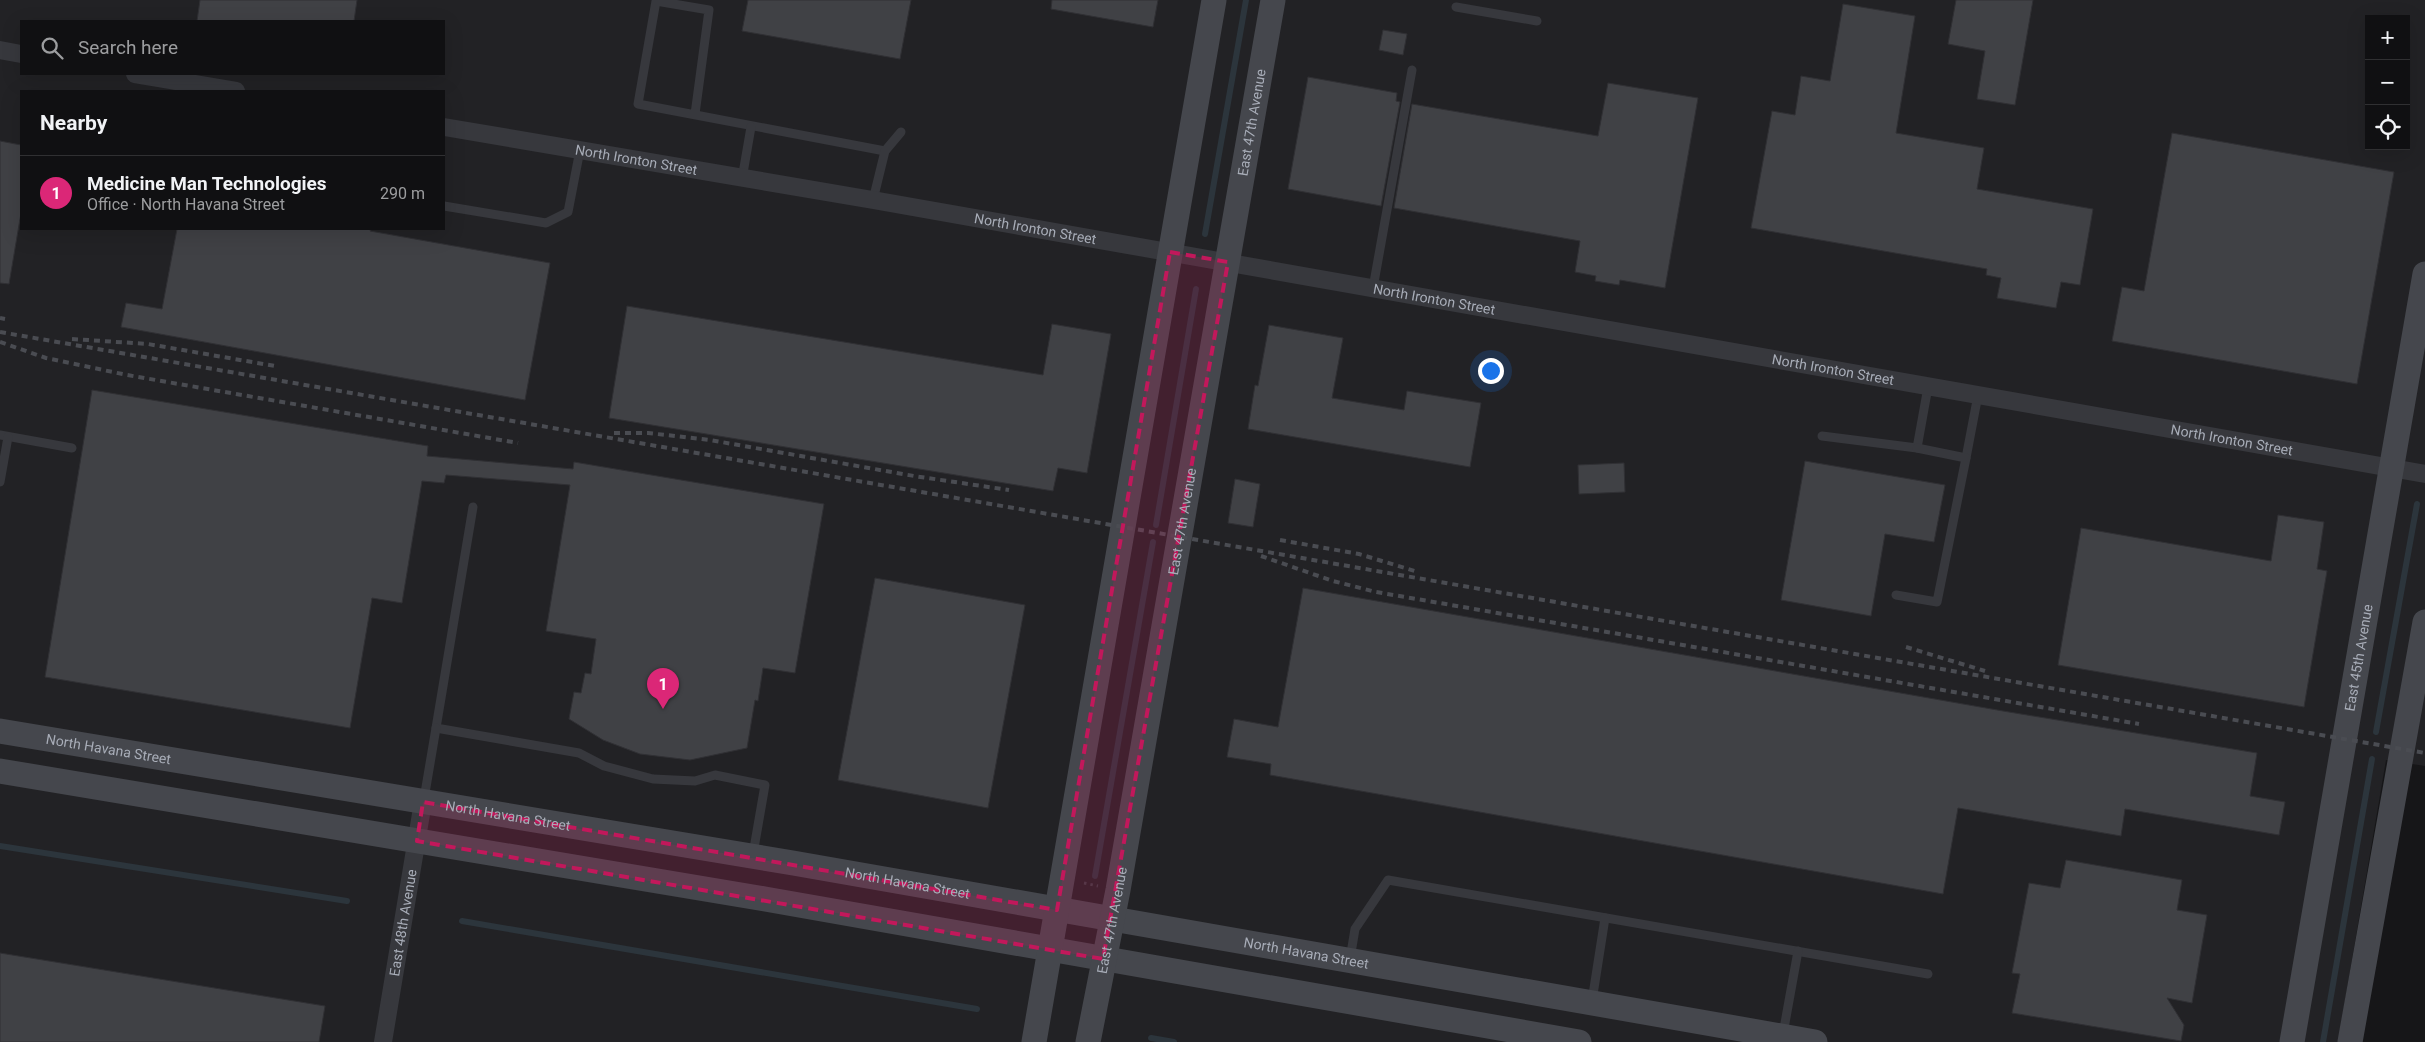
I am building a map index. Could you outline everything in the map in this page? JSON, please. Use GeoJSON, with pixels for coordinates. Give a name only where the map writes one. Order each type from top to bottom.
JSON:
{"type":"FeatureCollection","features":[{"type":"Feature","properties":{"kind":"main road"},"geometry":{"type":"LineString","coordinates":[[1034,1042],[1214,0]]}},
{"type":"Feature","properties":{"kind":"main road","name":"East 47th Avenue"},"geometry":{"type":"LineString","coordinates":[[1088,1042],[1112,921],[1273,0]]}},
{"type":"Feature","properties":{"kind":"main road","name":"East 45th Avenue"},"geometry":{"type":"LineString","coordinates":[[2292,1042],[2425,274]]}},
{"type":"Feature","properties":{"kind":"main road"},"geometry":{"type":"LineString","coordinates":[[2350,1042],[2420,686],[2425,622]]}},
{"type":"Feature","properties":{"kind":"main road","name":"North Havana Street"},"geometry":{"type":"LineString","coordinates":[[0,731],[752,857],[1815,1042]]}},
{"type":"Feature","properties":{"kind":"main road"},"geometry":{"type":"LineString","coordinates":[[0,771],[765,899],[1579,1042]]}},
{"type":"Feature","properties":{"kind":"street"},"geometry":{"type":"LineString","coordinates":[[0,50],[20,54]]}},
{"type":"Feature","properties":{"kind":"street"},"geometry":{"type":"LineString","coordinates":[[141,75],[230,90]]}},
{"type":"Feature","properties":{"kind":"street","name":"North Ironton Street"},"geometry":{"type":"LineString","coordinates":[[445,127],[1228,262],[2425,474]]}},
{"type":"Feature","properties":{"kind":"street","name":"East 48th Avenue"},"geometry":{"type":"LineString","coordinates":[[383,1042],[423,802]]}},
{"type":"Feature","properties":{"kind":"lane"},"geometry":{"type":"LineString","coordinates":[[695,114],[709,10],[656,1],[638,104],[695,114],[750,127],[885,151]]}},
{"type":"Feature","properties":{"kind":"lane"},"geometry":{"type":"LineString","coordinates":[[1456,7],[1537,21]]}},
{"type":"Feature","properties":{"kind":"lane"},"geometry":{"type":"LineString","coordinates":[[1373,288],[1412,70]]}},
{"type":"Feature","properties":{"kind":"lane"},"geometry":{"type":"LineString","coordinates":[[742,178],[750,127]]}},
{"type":"Feature","properties":{"kind":"lane"},"geometry":{"type":"LineString","coordinates":[[874,200],[885,151],[901,132]]}},
{"type":"Feature","properties":{"kind":"lane"},"geometry":{"type":"LineString","coordinates":[[445,206],[546,224],[568,212],[580,150]]}},
{"type":"Feature","properties":{"kind":"lane"},"geometry":{"type":"LineString","coordinates":[[1917,448],[1928,387]]}},
{"type":"Feature","properties":{"kind":"lane"},"geometry":{"type":"LineString","coordinates":[[1896,595],[1937,602],[1978,395]]}},
{"type":"Feature","properties":{"kind":"lane"},"geometry":{"type":"LineString","coordinates":[[0,482],[4,436],[72,448]]}},
{"type":"Feature","properties":{"kind":"lane"},"geometry":{"type":"LineString","coordinates":[[1822,436],[1917,448],[1966,458]]}},
{"type":"Feature","properties":{"kind":"lane"},"geometry":{"type":"LineString","coordinates":[[423,802],[473,507]]}},
{"type":"Feature","properties":{"kind":"lane"},"geometry":{"type":"LineString","coordinates":[[436,728],[579,753],[604,766],[653,779],[695,781],[715,776],[765,785],[752,857]]}},
{"type":"Feature","properties":{"kind":"lane"},"geometry":{"type":"LineString","coordinates":[[1350,962],[1355,929],[1388,880],[1928,974]]}},
{"type":"Feature","properties":{"kind":"lane"},"geometry":{"type":"LineString","coordinates":[[1591,1004],[1605,918]]}},
{"type":"Feature","properties":{"kind":"lane"},"geometry":{"type":"LineString","coordinates":[[1782,1036],[1798,951]]}},
{"type":"Feature","properties":{"kind":"path"},"geometry":{"type":"LineString","coordinates":[[1075,882],[1106,887]]}},
{"type":"Feature","properties":{"kind":"highlighted area"},"geometry":{"type":"Polygon","coordinates":[[[1170,252],[1228,262],[1103,959],[417,841],[423,802],[1057,910],[1170,252]]]}},
{"type":"Feature","properties":{"kind":"shaded area"},"geometry":{"type":"Polygon","coordinates":[[[0,0],[2425,0],[2425,766],[2386,760],[2338,1042],[0,1042],[0,0]]]}},
{"type":"Feature","properties":{"kind":"building"},"geometry":{"type":"Polygon","coordinates":[[[200,0],[357,0],[354,20],[197,20],[200,0]]]}},
{"type":"Feature","properties":{"kind":"building"},"geometry":{"type":"Polygon","coordinates":[[[748,0],[911,0],[900,59],[742,31],[748,0]]]}},
{"type":"Feature","properties":{"kind":"building"},"geometry":{"type":"Polygon","coordinates":[[[1052,0],[1158,0],[1153,27],[1051,9],[1052,0]]]}},
{"type":"Feature","properties":{"kind":"building"},"geometry":{"type":"Polygon","coordinates":[[[1956,0],[2033,0],[2015,105],[1977,99],[1985,51],[1948,44],[1956,0]]]}},
{"type":"Feature","properties":{"kind":"building"},"geometry":{"type":"Polygon","coordinates":[[[1843,4],[1915,16],[1896,133],[1984,148],[1977,189],[2093,209],[2080,285],[2061,282],[2056,308],[1997,298],[2001,278],[1986,275],[1987,269],[1751,228],[1772,111],[1795,115],[1801,76],[1830,81],[1843,4]]]}},
{"type":"Feature","properties":{"kind":"building"},"geometry":{"type":"Polygon","coordinates":[[[1383,30],[1407,34],[1403,55],[1379,50],[1383,30]]]}},
{"type":"Feature","properties":{"kind":"building"},"geometry":{"type":"Polygon","coordinates":[[[1308,77],[1397,93],[1396,101],[1400,102],[1381,206],[1288,189],[1308,77]]]}},
{"type":"Feature","properties":{"kind":"building"},"geometry":{"type":"Polygon","coordinates":[[[1608,83],[1698,98],[1665,288],[1620,280],[1619,285],[1595,281],[1596,276],[1575,272],[1580,241],[1394,208],[1412,104],[1598,136],[1608,83]]]}},
{"type":"Feature","properties":{"kind":"building"},"geometry":{"type":"Polygon","coordinates":[[[2172,133],[2394,172],[2357,384],[2112,341],[2122,287],[2144,291],[2172,133]]]}},
{"type":"Feature","properties":{"kind":"building"},"geometry":{"type":"Polygon","coordinates":[[[0,141],[20,145],[20,219],[9,284],[0,283],[0,141]]]}},
{"type":"Feature","properties":{"kind":"building"},"geometry":{"type":"Polygon","coordinates":[[[177,230],[370,230],[550,263],[525,400],[121,327],[126,303],[162,309],[177,230]]]}},
{"type":"Feature","properties":{"kind":"building"},"geometry":{"type":"Polygon","coordinates":[[[627,306],[1043,375],[1052,324],[1111,334],[1087,473],[1058,468],[1053,491],[609,418],[627,306]]]}},
{"type":"Feature","properties":{"kind":"building"},"geometry":{"type":"Polygon","coordinates":[[[1269,325],[1343,338],[1332,398],[1404,410],[1407,391],[1481,403],[1470,467],[1248,429],[1255,385],[1258,386],[1269,325]]]}},
{"type":"Feature","properties":{"kind":"building"},"geometry":{"type":"Polygon","coordinates":[[[92,390],[428,446],[427,456],[573,469],[574,462],[824,504],[795,673],[763,668],[758,701],[755,700],[747,748],[690,760],[640,754],[603,740],[569,719],[574,692],[581,693],[585,673],[591,674],[596,639],[546,631],[570,485],[446,475],[444,483],[422,481],[402,603],[372,598],[350,728],[45,677],[92,390]]]}},
{"type":"Feature","properties":{"kind":"building"},"geometry":{"type":"Polygon","coordinates":[[[1805,461],[1945,485],[1934,542],[1885,534],[1871,616],[1781,600],[1805,461]]]}},
{"type":"Feature","properties":{"kind":"building"},"geometry":{"type":"Polygon","coordinates":[[[1624,463],[1625,492],[1579,494],[1578,465],[1624,463]]]}},
{"type":"Feature","properties":{"kind":"building"},"geometry":{"type":"Polygon","coordinates":[[[1235,479],[1260,484],[1253,527],[1228,523],[1235,479]]]}},
{"type":"Feature","properties":{"kind":"building"},"geometry":{"type":"Polygon","coordinates":[[[2278,515],[2324,522],[2317,569],[2327,571],[2304,707],[2058,665],[2081,528],[2271,561],[2278,515]]]}},
{"type":"Feature","properties":{"kind":"building"},"geometry":{"type":"Polygon","coordinates":[[[875,578],[1025,605],[988,808],[838,780],[875,578]]]}},
{"type":"Feature","properties":{"kind":"building"},"geometry":{"type":"Polygon","coordinates":[[[1303,588],[2003,711],[2257,753],[2250,796],[2285,802],[2279,835],[2125,809],[2121,836],[1958,808],[1943,894],[1270,775],[1271,764],[1227,757],[1234,719],[1278,727],[1303,588]]]}},
{"type":"Feature","properties":{"kind":"building"},"geometry":{"type":"Polygon","coordinates":[[[2066,860],[2182,880],[2177,910],[2207,915],[2192,1003],[2167,998],[2184,1025],[2181,1041],[2012,1013],[2020,974],[2012,973],[2029,883],[2060,888],[2066,860]]]}},
{"type":"Feature","properties":{"kind":"building"},"geometry":{"type":"Polygon","coordinates":[[[0,953],[325,1006],[319,1042],[0,1042],[0,953]]]}},
{"type":"Feature","properties":{"kind":"waterway"},"geometry":{"type":"LineString","coordinates":[[1205,234],[1246,0]]}},
{"type":"Feature","properties":{"kind":"waterway"},"geometry":{"type":"LineString","coordinates":[[1156,525],[1196,289]]}},
{"type":"Feature","properties":{"kind":"waterway"},"geometry":{"type":"LineString","coordinates":[[2376,732],[2417,504]]}},
{"type":"Feature","properties":{"kind":"waterway"},"geometry":{"type":"LineString","coordinates":[[1095,876],[1153,542]]}},
{"type":"Feature","properties":{"kind":"waterway"},"geometry":{"type":"LineString","coordinates":[[2323,1042],[2372,759]]}},
{"type":"Feature","properties":{"kind":"waterway"},"geometry":{"type":"LineString","coordinates":[[0,846],[347,901]]}},
{"type":"Feature","properties":{"kind":"waterway"},"geometry":{"type":"LineString","coordinates":[[462,921],[977,1009]]}},
{"type":"Feature","properties":{"kind":"waterway"},"geometry":{"type":"LineString","coordinates":[[1151,1038],[1174,1042]]}},
{"type":"Feature","properties":{"kind":"railway"},"geometry":{"type":"LineString","coordinates":[[0,318],[5,319]]}},
{"type":"Feature","properties":{"kind":"railway"},"geometry":{"type":"LineString","coordinates":[[0,332],[2425,753]]}},
{"type":"Feature","properties":{"kind":"railway"},"geometry":{"type":"LineString","coordinates":[[72,339],[148,344],[275,366]]}},
{"type":"Feature","properties":{"kind":"railway"},"geometry":{"type":"LineString","coordinates":[[0,342],[46,358],[127,375],[518,443]]}},
{"type":"Feature","properties":{"kind":"railway"},"geometry":{"type":"LineString","coordinates":[[614,433],[648,433],[710,440],[914,476],[1009,490]]}},
{"type":"Feature","properties":{"kind":"railway"},"geometry":{"type":"LineString","coordinates":[[1280,540],[1359,554],[1418,572]]}},
{"type":"Feature","properties":{"kind":"railway"},"geometry":{"type":"LineString","coordinates":[[1261,556],[1333,581],[1376,592],[2139,724]]}},
{"type":"Feature","properties":{"kind":"railway"},"geometry":{"type":"LineString","coordinates":[[1906,647],[1985,671]]}},
{"type":"Feature","properties":{"kind":"place","name":"Medicine Man Technologies"},"geometry":{"type":"Point","coordinates":[663,709]}}]}
